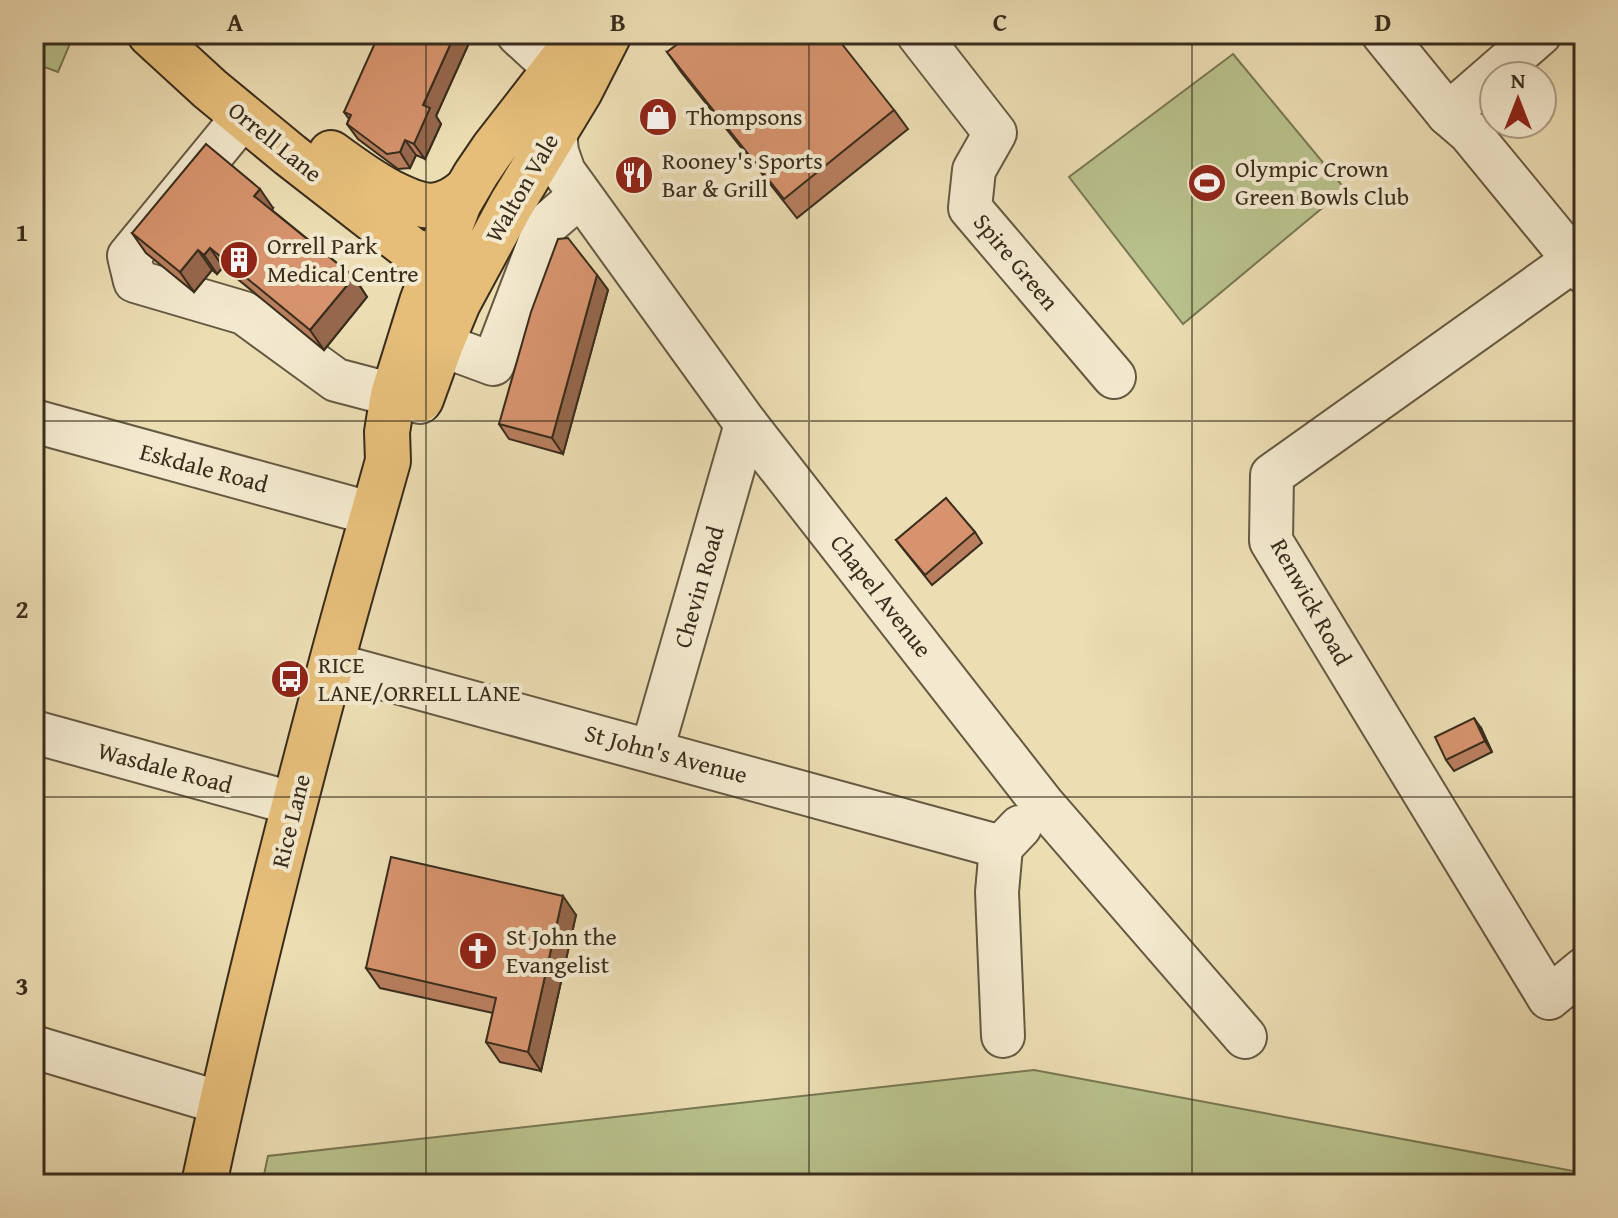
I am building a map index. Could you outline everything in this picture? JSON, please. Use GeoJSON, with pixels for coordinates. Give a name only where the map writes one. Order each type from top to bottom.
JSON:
{"type":"FeatureCollection","features":[{"type":"Feature","properties":{"kind":"main road","name":"Orrell Lane"},"geometry":{"type":"LineString","coordinates":[[150,34],[243,117],[430,242]]}},
{"type":"Feature","properties":{"kind":"main road","name":"Orrell Lane"},"geometry":{"type":"LineString","coordinates":[[177,34],[365,178],[430,242]]}},
{"type":"Feature","properties":{"kind":"main road","name":"Walton Vale"},"geometry":{"type":"LineString","coordinates":[[431,325],[493,236],[555,132],[567,80],[585,34]]}},
{"type":"Feature","properties":{"kind":"main road","name":"Walton Vale"},"geometry":{"type":"LineString","coordinates":[[430,242],[493,149],[567,80],[595,64],[609,34]]}},
{"type":"Feature","properties":{"kind":"main road"},"geometry":{"type":"LineString","coordinates":[[430,242],[465,257],[478,251],[493,236]]}},
{"type":"Feature","properties":{"kind":"main road"},"geometry":{"type":"LineString","coordinates":[[430,242],[455,274],[455,290],[431,325]]}},
{"type":"Feature","properties":{"kind":"main road","name":"Rice Lane"},"geometry":{"type":"LineString","coordinates":[[204,1184],[221,1103],[331,664],[388,461],[405,434],[407,399],[431,325]]}},
{"type":"Feature","properties":{"kind":"street"},"geometry":{"type":"LineString","coordinates":[[518,34],[567,80]]}},
{"type":"Feature","properties":{"kind":"street","name":"Spire Green"},"geometry":{"type":"LineString","coordinates":[[918,34],[995,133],[974,170],[970,208],[1114,377]]}},
{"type":"Feature","properties":{"kind":"street"},"geometry":{"type":"LineString","coordinates":[[1383,34],[1448,114],[1469,132],[1579,266]]}},
{"type":"Feature","properties":{"kind":"street"},"geometry":{"type":"LineString","coordinates":[[1448,114],[1528,38]]}},
{"type":"Feature","properties":{"kind":"street"},"geometry":{"type":"LineString","coordinates":[[243,117],[129,256],[135,281],[244,313],[336,380],[407,399]]}},
{"type":"Feature","properties":{"kind":"street","name":"Chapel Avenue"},"geometry":{"type":"LineString","coordinates":[[555,132],[557,152],[564,172],[746,424],[1042,803],[1245,1037]]}},
{"type":"Feature","properties":{"kind":"street"},"geometry":{"type":"LineString","coordinates":[[431,325],[493,364],[546,225],[580,196]]}},
{"type":"Feature","properties":{"kind":"street","name":"Renwick Road"},"geometry":{"type":"LineString","coordinates":[[1579,266],[1272,475],[1271,541],[1549,998],[1584,969]]}},
{"type":"Feature","properties":{"kind":"street","name":"Eskdale Road"},"geometry":{"type":"LineString","coordinates":[[34,421],[373,514]]}},
{"type":"Feature","properties":{"kind":"street","name":"Chevin Road"},"geometry":{"type":"LineString","coordinates":[[652,750],[746,424]]}},
{"type":"Feature","properties":{"kind":"street","name":"St John's Avenue"},"geometry":{"type":"LineString","coordinates":[[331,664],[1001,847]]}},
{"type":"Feature","properties":{"kind":"street","name":"Wasdale Road"},"geometry":{"type":"LineString","coordinates":[[34,732],[295,804]]}},
{"type":"Feature","properties":{"kind":"street"},"geometry":{"type":"LineString","coordinates":[[1003,1036],[997,892],[1001,847],[1042,803]]}},
{"type":"Feature","properties":{"kind":"street"},"geometry":{"type":"LineString","coordinates":[[34,1047],[221,1103]]}},
{"type":"Feature","properties":{"kind":"green space"},"geometry":{"type":"Polygon","coordinates":[[[37,34],[74,34],[58,72],[36,64],[46,38],[37,34]]]}},
{"type":"Feature","properties":{"kind":"green space","name":"Olympic Crown Green Bowls Club"},"geometry":{"type":"Polygon","coordinates":[[[1233,54],[1345,189],[1183,324],[1069,177],[1233,54]]]}},
{"type":"Feature","properties":{"kind":"green space"},"geometry":{"type":"Polygon","coordinates":[[[1034,1070],[1584,1173],[1584,1184],[262,1184],[268,1156],[1034,1070]]]}},
{"type":"Feature","properties":{"kind":"building"},"geometry":{"type":"Polygon","coordinates":[[[379,34],[455,34],[423,105],[430,108],[414,144],[405,140],[400,152],[387,154],[347,124],[351,115],[344,112],[379,34]]]}},
{"type":"Feature","properties":{"kind":"building"},"geometry":{"type":"Polygon","coordinates":[[[691,34],[834,34],[894,110],[784,199],[667,52],[691,34]]]}},
{"type":"Feature","properties":{"kind":"building","name":"Orrell Park Medical Centre"},"geometry":{"type":"Polygon","coordinates":[[[206,144],[260,189],[254,196],[354,277],[310,330],[210,248],[204,255],[198,250],[180,272],[132,233],[206,144]]]}},
{"type":"Feature","properties":{"kind":"building"},"geometry":{"type":"Polygon","coordinates":[[[568,238],[597,275],[552,438],[499,424],[531,312],[558,239],[568,238]]]}},
{"type":"Feature","properties":{"kind":"building"},"geometry":{"type":"Polygon","coordinates":[[[946,498],[975,532],[925,575],[896,540],[946,498]]]}},
{"type":"Feature","properties":{"kind":"building"},"geometry":{"type":"Polygon","coordinates":[[[1474,718],[1485,741],[1446,760],[1435,737],[1474,718]]]}},
{"type":"Feature","properties":{"kind":"building","name":"St John the Evangelist"},"geometry":{"type":"Polygon","coordinates":[[[391,857],[563,896],[528,1052],[486,1042],[496,998],[366,968],[391,857]]]}},
{"type":"Feature","properties":{"kind":"place","name":"Thompsons"},"geometry":{"type":"Point","coordinates":[658,117]}},
{"type":"Feature","properties":{"kind":"place","name":"Rooney's Sports Bar & Grill"},"geometry":{"type":"Point","coordinates":[634,175]}},
{"type":"Feature","properties":{"kind":"place","name":"Olympic Crown Green Bowls Club"},"geometry":{"type":"Point","coordinates":[1207,183]}},
{"type":"Feature","properties":{"kind":"place","name":"Orrell Park Medical Centre"},"geometry":{"type":"Point","coordinates":[239,260]}},
{"type":"Feature","properties":{"kind":"place","name":"RICE LANE/ORRELL LANE"},"geometry":{"type":"Point","coordinates":[290,679]}},
{"type":"Feature","properties":{"kind":"place","name":"St John the Evangelist"},"geometry":{"type":"Point","coordinates":[478,951]}}]}
